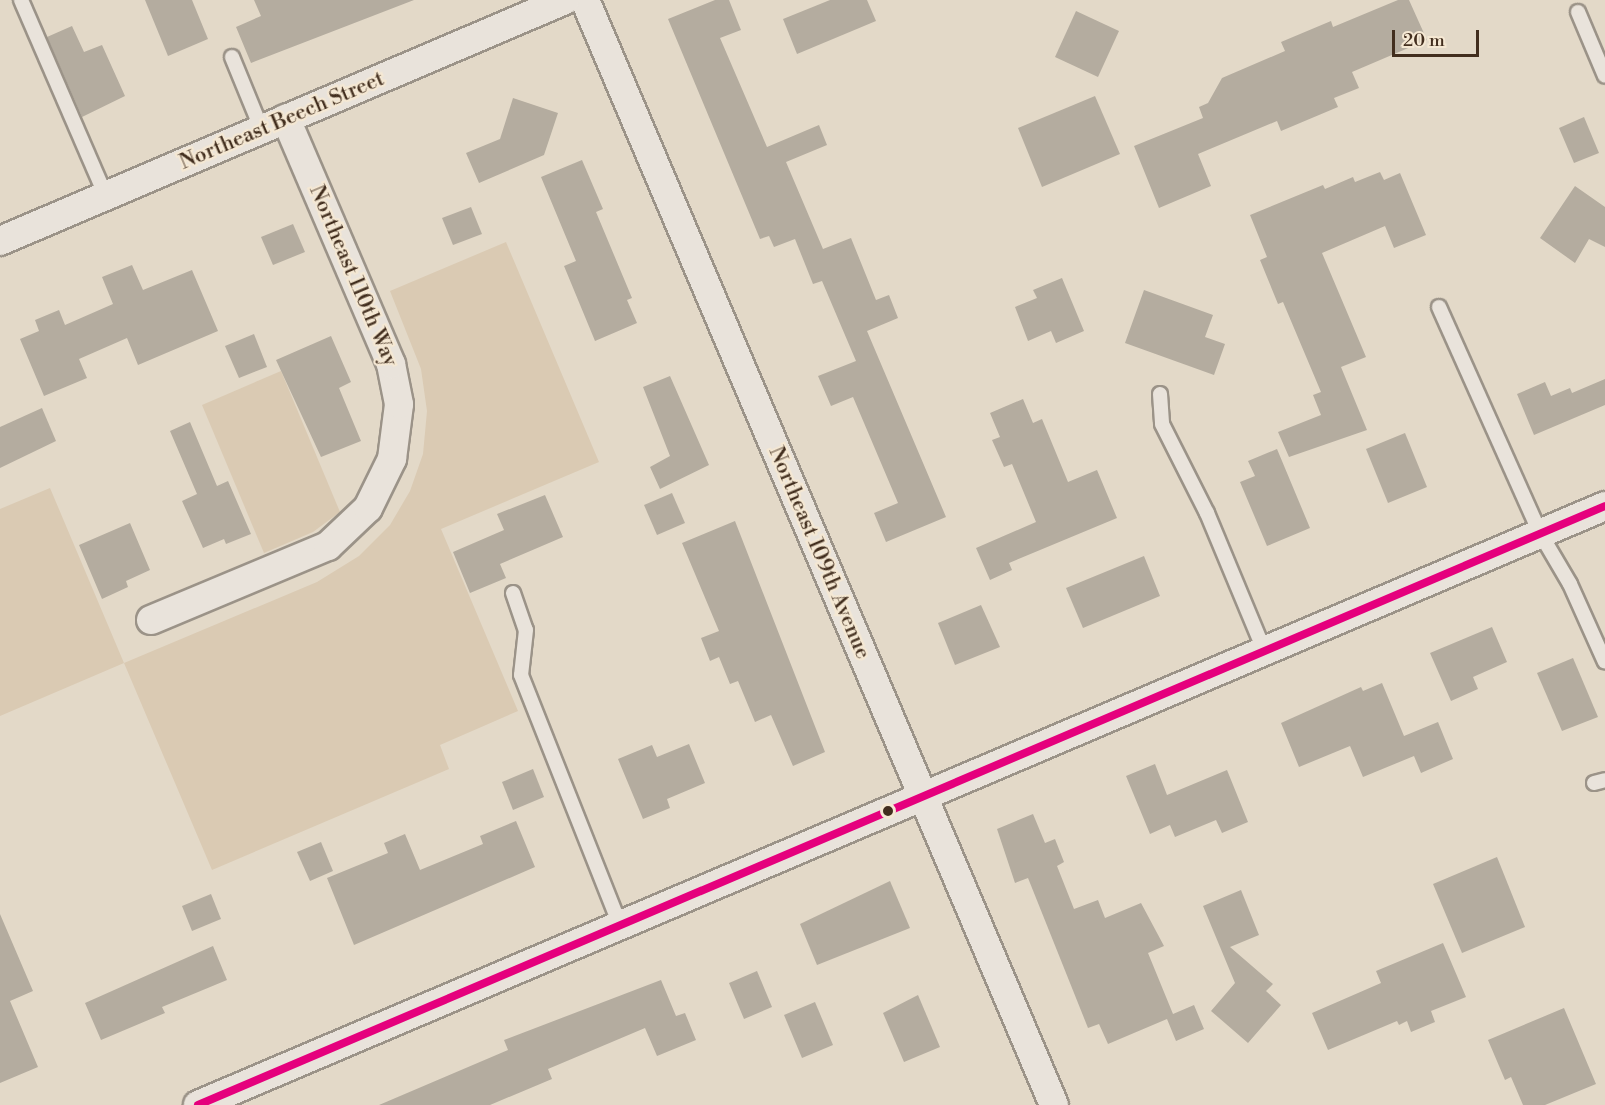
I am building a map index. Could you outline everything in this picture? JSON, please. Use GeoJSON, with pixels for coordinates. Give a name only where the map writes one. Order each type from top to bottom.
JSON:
{"type":"FeatureCollection","features":[{"type":"Feature","properties":{"kind":"street","name":"Northeast Beech Street"},"geometry":{"type":"LineString","coordinates":[[0,242],[564,0]]}},
{"type":"Feature","properties":{"kind":"street","name":"Northeast 109th Avenue"},"geometry":{"type":"LineString","coordinates":[[585,0],[1054,1105]]}},
{"type":"Feature","properties":{"kind":"street","name":"Northeast 110th Way"},"geometry":{"type":"LineString","coordinates":[[151,620],[328,546],[368,508],[392,459],[399,404],[391,364],[274,124]]}},
{"type":"Feature","properties":{"kind":"street"},"geometry":{"type":"LineString","coordinates":[[198,1105],[1605,506]]}},
{"type":"Feature","properties":{"kind":"lane"},"geometry":{"type":"LineString","coordinates":[[21,0],[106,196]]}},
{"type":"Feature","properties":{"kind":"lane"},"geometry":{"type":"LineString","coordinates":[[1578,12],[1605,76]]}},
{"type":"Feature","properties":{"kind":"lane"},"geometry":{"type":"LineString","coordinates":[[232,57],[274,124]]}},
{"type":"Feature","properties":{"kind":"lane"},"geometry":{"type":"LineString","coordinates":[[1439,307],[1540,533],[1570,584],[1605,662]]}},
{"type":"Feature","properties":{"kind":"lane"},"geometry":{"type":"LineString","coordinates":[[1160,394],[1162,424],[1207,513],[1265,652]]}},
{"type":"Feature","properties":{"kind":"lane"},"geometry":{"type":"LineString","coordinates":[[513,594],[526,630],[521,675],[620,925]]}},
{"type":"Feature","properties":{"kind":"shaded area"},"geometry":{"type":"Polygon","coordinates":[[[506,242],[599,462],[441,529],[518,711],[440,745],[449,769],[212,870],[124,663],[317,582],[359,556],[390,525],[410,491],[423,454],[427,411],[421,369],[390,291],[506,242]]]}},
{"type":"Feature","properties":{"kind":"shaded area"},"geometry":{"type":"Polygon","coordinates":[[[281,371],[340,512],[313,532],[264,553],[202,405],[281,371]]]}},
{"type":"Feature","properties":{"kind":"shaded area"},"geometry":{"type":"Polygon","coordinates":[[[50,488],[124,663],[0,716],[0,509],[50,488]]]}},
{"type":"Feature","properties":{"kind":"building"},"geometry":{"type":"Polygon","coordinates":[[[145,0],[192,0],[208,39],[168,56],[145,0]]]}},
{"type":"Feature","properties":{"kind":"building"},"geometry":{"type":"Polygon","coordinates":[[[254,0],[414,0],[251,63],[236,27],[261,16],[254,0]]]}},
{"type":"Feature","properties":{"kind":"building"},"geometry":{"type":"Polygon","coordinates":[[[715,0],[729,0],[741,30],[720,38],[767,147],[819,125],[827,145],[786,162],[823,249],[851,238],[876,300],[889,295],[898,318],[867,331],[946,517],[886,542],[874,513],[898,503],[853,397],[831,406],[818,376],[856,361],[822,281],[813,284],[795,239],[774,247],[769,236],[760,239],[668,19],[715,0]]]}},
{"type":"Feature","properties":{"kind":"building"},"geometry":{"type":"Polygon","coordinates":[[[830,0],[867,0],[876,21],[797,54],[783,19],[830,0]]]}},
{"type":"Feature","properties":{"kind":"building"},"geometry":{"type":"Polygon","coordinates":[[[1398,0],[1409,0],[1427,40],[1352,72],[1359,88],[1334,98],[1338,107],[1281,131],[1277,121],[1198,154],[1211,186],[1159,208],[1134,146],[1203,118],[1199,107],[1208,103],[1222,78],[1285,51],[1281,42],[1331,21],[1333,27],[1398,0]]]}},
{"type":"Feature","properties":{"kind":"building"},"geometry":{"type":"Polygon","coordinates":[[[1076,11],[1119,31],[1098,77],[1055,57],[1076,11]]]}},
{"type":"Feature","properties":{"kind":"building"},"geometry":{"type":"Polygon","coordinates":[[[72,26],[84,52],[102,45],[125,96],[82,117],[47,37],[72,26]]]}},
{"type":"Feature","properties":{"kind":"building"},"geometry":{"type":"Polygon","coordinates":[[[1095,96],[1120,154],[1042,187],[1018,128],[1095,96]]]}},
{"type":"Feature","properties":{"kind":"building"},"geometry":{"type":"Polygon","coordinates":[[[513,98],[558,113],[544,155],[479,183],[466,153],[500,139],[513,98]]]}},
{"type":"Feature","properties":{"kind":"building"},"geometry":{"type":"Polygon","coordinates":[[[1584,117],[1599,153],[1574,163],[1559,128],[1584,117]]]}},
{"type":"Feature","properties":{"kind":"building"},"geometry":{"type":"Polygon","coordinates":[[[582,160],[603,209],[596,212],[632,298],[627,300],[637,323],[595,341],[564,266],[576,261],[541,177],[582,160]]]}},
{"type":"Feature","properties":{"kind":"building"},"geometry":{"type":"Polygon","coordinates":[[[1380,172],[1384,180],[1400,173],[1426,235],[1394,248],[1385,226],[1322,253],[1366,357],[1341,367],[1367,430],[1289,457],[1278,432],[1321,415],[1313,395],[1321,392],[1283,302],[1278,304],[1260,260],[1267,257],[1250,215],[1323,185],[1325,189],[1353,177],[1355,182],[1380,172]]]}},
{"type":"Feature","properties":{"kind":"building"},"geometry":{"type":"Polygon","coordinates":[[[1575,186],[1605,207],[1605,247],[1589,239],[1575,263],[1540,238],[1575,186]]]}},
{"type":"Feature","properties":{"kind":"building"},"geometry":{"type":"Polygon","coordinates":[[[471,207],[482,234],[453,245],[442,218],[471,207]]]}},
{"type":"Feature","properties":{"kind":"building"},"geometry":{"type":"Polygon","coordinates":[[[293,224],[305,252],[273,265],[261,237],[293,224]]]}},
{"type":"Feature","properties":{"kind":"building"},"geometry":{"type":"Polygon","coordinates":[[[132,265],[143,290],[192,270],[218,331],[138,365],[127,338],[79,359],[87,378],[44,396],[20,339],[39,331],[35,320],[59,310],[65,325],[113,304],[102,277],[132,265]]]}},
{"type":"Feature","properties":{"kind":"building"},"geometry":{"type":"Polygon","coordinates":[[[1062,278],[1084,331],[1056,343],[1051,331],[1028,341],[1015,307],[1037,298],[1033,290],[1062,278]]]}},
{"type":"Feature","properties":{"kind":"building"},"geometry":{"type":"Polygon","coordinates":[[[1144,290],[1213,315],[1205,337],[1225,344],[1214,375],[1125,343],[1144,290]]]}},
{"type":"Feature","properties":{"kind":"building"},"geometry":{"type":"Polygon","coordinates":[[[254,334],[267,367],[239,378],[225,346],[254,334]]]}},
{"type":"Feature","properties":{"kind":"building"},"geometry":{"type":"Polygon","coordinates":[[[331,336],[351,382],[339,388],[361,441],[321,457],[276,360],[331,336]]]}},
{"type":"Feature","properties":{"kind":"building"},"geometry":{"type":"Polygon","coordinates":[[[670,376],[709,465],[660,489],[650,467],[670,456],[643,387],[670,376]]]}},
{"type":"Feature","properties":{"kind":"building"},"geometry":{"type":"Polygon","coordinates":[[[1605,379],[1605,405],[1534,435],[1517,394],[1545,382],[1551,396],[1570,388],[1572,393],[1605,379]]]}},
{"type":"Feature","properties":{"kind":"building"},"geometry":{"type":"Polygon","coordinates":[[[1023,399],[1033,423],[1042,419],[1068,482],[1097,470],[1117,518],[1009,563],[1012,570],[990,580],[976,548],[1036,522],[1012,464],[1004,467],[992,440],[1000,437],[990,413],[1023,399]]]}},
{"type":"Feature","properties":{"kind":"building"},"geometry":{"type":"Polygon","coordinates":[[[42,408],[56,441],[0,468],[0,427],[42,408]]]}},
{"type":"Feature","properties":{"kind":"building"},"geometry":{"type":"Polygon","coordinates":[[[190,422],[217,486],[228,481],[251,534],[226,544],[224,539],[203,548],[182,501],[197,494],[170,431],[190,422]]]}},
{"type":"Feature","properties":{"kind":"building"},"geometry":{"type":"Polygon","coordinates":[[[1405,433],[1427,487],[1388,503],[1366,449],[1405,433]]]}},
{"type":"Feature","properties":{"kind":"building"},"geometry":{"type":"Polygon","coordinates":[[[1277,449],[1310,528],[1267,546],[1240,482],[1255,476],[1248,461],[1277,449]]]}},
{"type":"Feature","properties":{"kind":"building"},"geometry":{"type":"Polygon","coordinates":[[[672,493],[685,523],[657,535],[644,505],[672,493]]]}},
{"type":"Feature","properties":{"kind":"building"},"geometry":{"type":"Polygon","coordinates":[[[545,495],[563,537],[500,564],[506,578],[470,593],[453,552],[504,530],[497,514],[545,495]]]}},
{"type":"Feature","properties":{"kind":"building"},"geometry":{"type":"Polygon","coordinates":[[[735,521],[825,752],[793,766],[771,715],[755,722],[738,681],[730,684],[719,657],[710,661],[701,638],[719,631],[682,543],[735,521]]]}},
{"type":"Feature","properties":{"kind":"building"},"geometry":{"type":"Polygon","coordinates":[[[130,523],[150,570],[126,581],[128,587],[102,599],[79,545],[130,523]]]}},
{"type":"Feature","properties":{"kind":"building"},"geometry":{"type":"Polygon","coordinates":[[[1144,556],[1160,596],[1083,628],[1066,588],[1144,556]]]}},
{"type":"Feature","properties":{"kind":"building"},"geometry":{"type":"Polygon","coordinates":[[[981,605],[1000,647],[955,665],[938,623],[981,605]]]}},
{"type":"Feature","properties":{"kind":"building"},"geometry":{"type":"Polygon","coordinates":[[[1492,627],[1507,662],[1473,677],[1478,689],[1451,701],[1430,653],[1492,627]]]}},
{"type":"Feature","properties":{"kind":"building"},"geometry":{"type":"Polygon","coordinates":[[[1573,658],[1598,717],[1562,731],[1537,673],[1573,658]]]}},
{"type":"Feature","properties":{"kind":"building"},"geometry":{"type":"Polygon","coordinates":[[[1382,683],[1404,736],[1438,722],[1453,759],[1421,773],[1414,756],[1363,777],[1350,746],[1299,767],[1281,723],[1361,687],[1363,691],[1382,683]]]}},
{"type":"Feature","properties":{"kind":"building"},"geometry":{"type":"Polygon","coordinates":[[[689,744],[705,783],[667,799],[670,808],[643,819],[618,759],[652,745],[657,757],[689,744]]]}},
{"type":"Feature","properties":{"kind":"building"},"geometry":{"type":"Polygon","coordinates":[[[1155,764],[1167,795],[1227,770],[1248,822],[1222,833],[1216,820],[1175,837],[1170,825],[1150,834],[1126,776],[1155,764]]]}},
{"type":"Feature","properties":{"kind":"building"},"geometry":{"type":"Polygon","coordinates":[[[533,769],[544,797],[513,810],[502,782],[533,769]]]}},
{"type":"Feature","properties":{"kind":"building"},"geometry":{"type":"Polygon","coordinates":[[[1033,814],[1045,843],[1055,839],[1064,862],[1057,866],[1074,909],[1098,900],[1105,918],[1141,903],[1164,946],[1148,953],[1173,1014],[1194,1005],[1204,1029],[1176,1041],[1167,1019],[1108,1044],[1099,1024],[1088,1028],[1028,878],[1015,883],[997,829],[1033,814]]]}},
{"type":"Feature","properties":{"kind":"building"},"geometry":{"type":"Polygon","coordinates":[[[516,821],[535,867],[354,945],[327,878],[388,853],[384,843],[405,834],[420,870],[483,844],[480,836],[516,821]]]}},
{"type":"Feature","properties":{"kind":"building"},"geometry":{"type":"Polygon","coordinates":[[[321,842],[333,871],[310,881],[297,852],[321,842]]]}},
{"type":"Feature","properties":{"kind":"building"},"geometry":{"type":"Polygon","coordinates":[[[1497,857],[1525,927],[1462,953],[1433,884],[1497,857]]]}},
{"type":"Feature","properties":{"kind":"building"},"geometry":{"type":"Polygon","coordinates":[[[890,881],[910,928],[817,965],[800,924],[890,881]]]}},
{"type":"Feature","properties":{"kind":"building"},"geometry":{"type":"Polygon","coordinates":[[[1241,890],[1259,935],[1230,947],[1273,984],[1266,991],[1281,1005],[1248,1043],[1211,1011],[1235,983],[1203,906],[1241,890]]]}},
{"type":"Feature","properties":{"kind":"building"},"geometry":{"type":"Polygon","coordinates":[[[211,894],[221,919],[192,931],[182,906],[211,894]]]}},
{"type":"Feature","properties":{"kind":"building"},"geometry":{"type":"Polygon","coordinates":[[[0,914],[33,991],[10,1001],[38,1067],[0,1083],[0,914]]]}},
{"type":"Feature","properties":{"kind":"building"},"geometry":{"type":"Polygon","coordinates":[[[1443,943],[1466,997],[1431,1011],[1435,1022],[1411,1032],[1407,1021],[1399,1025],[1397,1021],[1328,1050],[1312,1013],[1381,983],[1376,971],[1443,943]]]}},
{"type":"Feature","properties":{"kind":"building"},"geometry":{"type":"Polygon","coordinates":[[[213,946],[227,980],[162,1007],[165,1013],[101,1040],[85,1003],[213,946]]]}},
{"type":"Feature","properties":{"kind":"building"},"geometry":{"type":"Polygon","coordinates":[[[757,971],[772,1007],[744,1019],[729,983],[757,971]]]}},
{"type":"Feature","properties":{"kind":"building"},"geometry":{"type":"Polygon","coordinates":[[[661,980],[676,1016],[685,1013],[696,1040],[657,1056],[645,1028],[548,1069],[552,1079],[490,1105],[379,1105],[508,1050],[504,1040],[661,980]]]}},
{"type":"Feature","properties":{"kind":"building"},"geometry":{"type":"Polygon","coordinates":[[[918,995],[940,1047],[904,1062],[883,1013],[918,995]]]}},
{"type":"Feature","properties":{"kind":"building"},"geometry":{"type":"Polygon","coordinates":[[[815,1002],[833,1045],[802,1058],[784,1015],[815,1002]]]}},
{"type":"Feature","properties":{"kind":"building"},"geometry":{"type":"Polygon","coordinates":[[[1564,1008],[1596,1084],[1545,1105],[1523,1105],[1511,1077],[1505,1080],[1488,1040],[1564,1008]]]}},
{"type":"Feature","properties":{"kind":"transit line"},"geometry":{"type":"LineString","coordinates":[[198,1105],[1605,506]]}}]}
